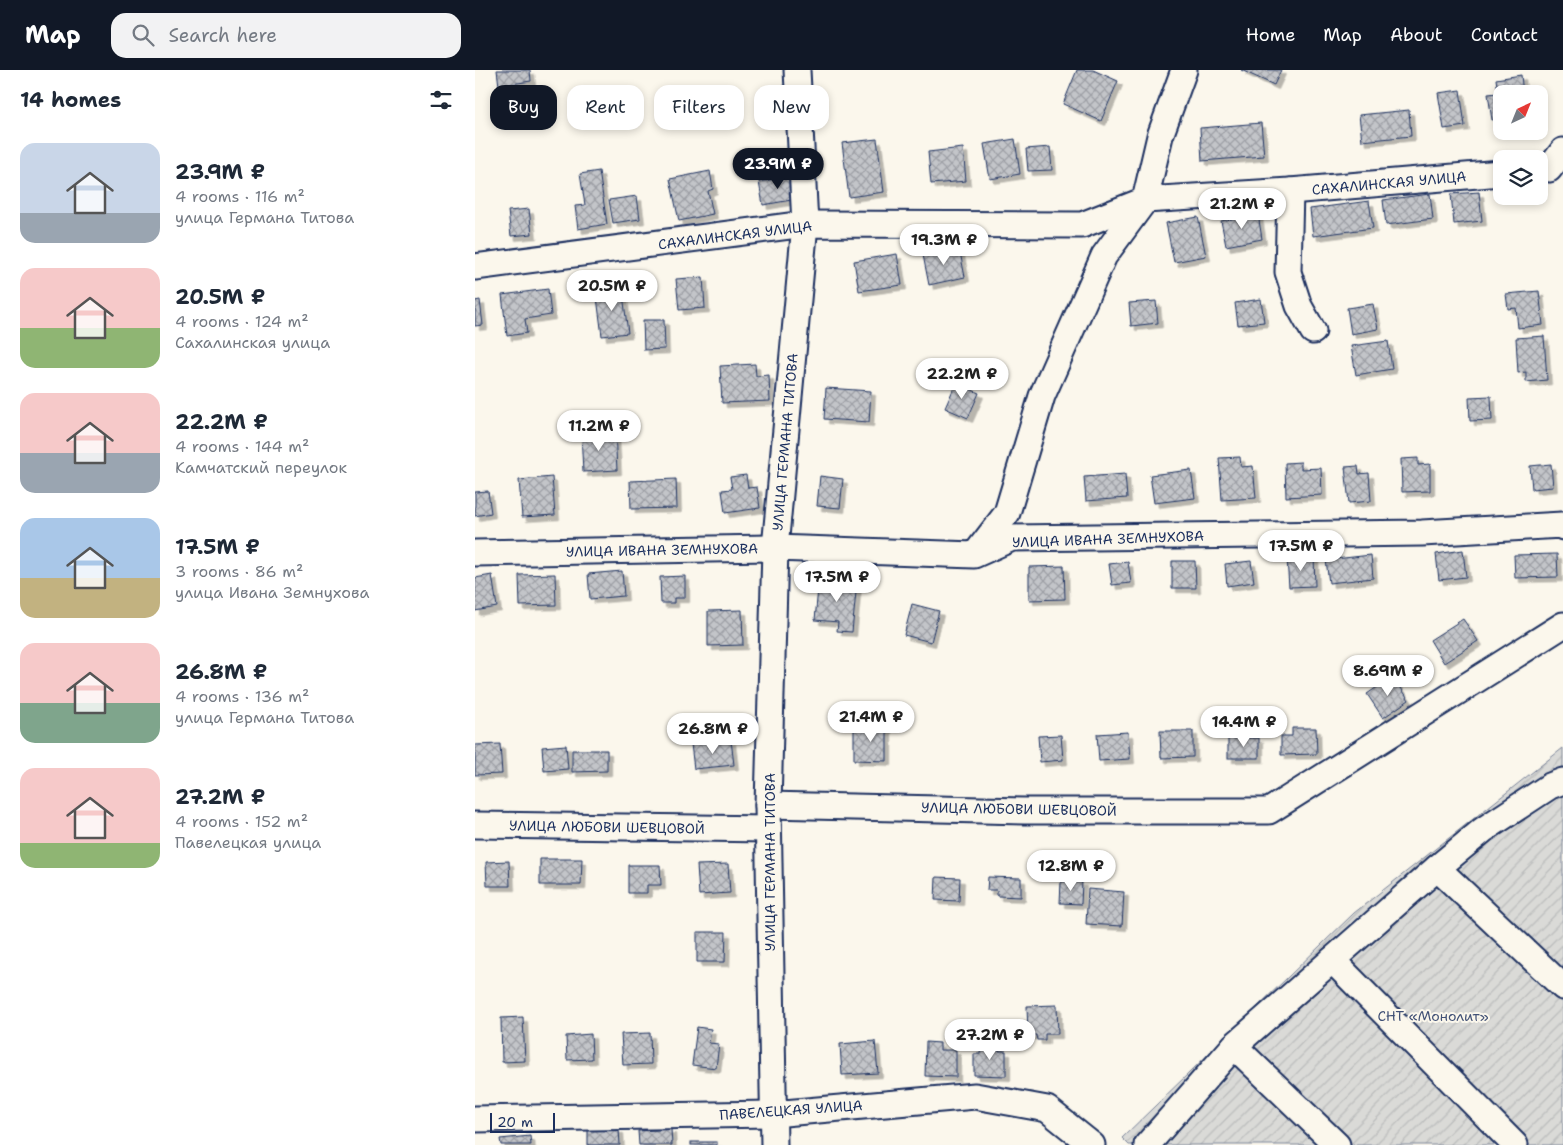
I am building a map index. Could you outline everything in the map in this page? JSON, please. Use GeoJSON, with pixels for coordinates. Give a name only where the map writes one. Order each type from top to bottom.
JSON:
{"type":"FeatureCollection","features":[{"type":"Feature","properties":{"kind":"street","name":"УЛИЦА ГЕРМАНА ТИТОВА"},"geometry":{"type":"LineString","coordinates":[[774,1145],[768,804],[775,548],[805,224],[797,70]]}},
{"type":"Feature","properties":{"kind":"street"},"geometry":{"type":"LineString","coordinates":[[974,556],[1007,513],[1042,396],[1104,256],[1145,200],[1160,136],[1184,70]]}},
{"type":"Feature","properties":{"kind":"street","name":"САХАЛИНСКАЯ УЛИЦА"},"geometry":{"type":"LineString","coordinates":[[475,268],[805,224],[1082,225],[1145,200],[1290,191],[1493,174]]}},
{"type":"Feature","properties":{"kind":"street"},"geometry":{"type":"LineString","coordinates":[[1290,191],[1288,272],[1299,306],[1313,331]]}},
{"type":"Feature","properties":{"kind":"street","name":"УЛИЦА ИВАНА ЗЕМНУХОВА"},"geometry":{"type":"LineString","coordinates":[[475,553],[775,548],[974,556],[1012,538],[1422,533],[1563,525]]}},
{"type":"Feature","properties":{"kind":"street","name":"УЛИЦА ЛЮБОВИ ШЕВЦОВОЙ"},"geometry":{"type":"LineString","coordinates":[[768,804],[1025,811],[1269,811],[1563,625]]}},
{"type":"Feature","properties":{"kind":"street"},"geometry":{"type":"LineString","coordinates":[[1147,1145],[1234,1046],[1437,868],[1483,830],[1559,788]]}},
{"type":"Feature","properties":{"kind":"street","name":"УЛИЦА ЛЮБОВИ ШЕВЦОВОЙ"},"geometry":{"type":"LineString","coordinates":[[475,825],[768,829]]}},
{"type":"Feature","properties":{"kind":"street"},"geometry":{"type":"LineString","coordinates":[[1437,868],[1563,987]]}},
{"type":"Feature","properties":{"kind":"street"},"geometry":{"type":"LineString","coordinates":[[1332,960],[1515,1145]]}},
{"type":"Feature","properties":{"kind":"street"},"geometry":{"type":"LineString","coordinates":[[1234,1046],[1337,1145]]}},
{"type":"Feature","properties":{"kind":"street","name":"ПАВЕЛЕЦКАЯ УЛИЦА"},"geometry":{"type":"LineString","coordinates":[[475,1119],[773,1114],[975,1096],[1047,1109],[1093,1145]]}},
{"type":"Feature","properties":{"kind":"green space","name":"СНТ «Монолит»"},"geometry":{"type":"Polygon","coordinates":[[[1563,748],[1563,1145],[1129,1145],[1122,1138],[1354,913],[1563,748]]]}},
{"type":"Feature","properties":{"kind":"building"},"geometry":{"type":"Polygon","coordinates":[[[497,70],[530,70],[531,81],[499,85],[497,70]]]}},
{"type":"Feature","properties":{"kind":"building"},"geometry":{"type":"Polygon","coordinates":[[[1077,70],[1093,70],[1118,81],[1101,121],[1063,104],[1077,70]]]}},
{"type":"Feature","properties":{"kind":"building"},"geometry":{"type":"Polygon","coordinates":[[[1241,70],[1281,70],[1274,85],[1241,70]]]}},
{"type":"Feature","properties":{"kind":"building"},"geometry":{"type":"Polygon","coordinates":[[[1521,75],[1522,85],[1497,85],[1496,79],[1521,75]]]}},
{"type":"Feature","properties":{"kind":"building"},"geometry":{"type":"Polygon","coordinates":[[[1460,90],[1465,126],[1444,129],[1438,93],[1460,90]]]}},
{"type":"Feature","properties":{"kind":"building"},"geometry":{"type":"Polygon","coordinates":[[[1488,94],[1493,94],[1492,120],[1488,94]]]}},
{"type":"Feature","properties":{"kind":"building"},"geometry":{"type":"Polygon","coordinates":[[[1409,110],[1411,136],[1362,141],[1359,115],[1409,110]]]}},
{"type":"Feature","properties":{"kind":"building"},"geometry":{"type":"Polygon","coordinates":[[[1261,123],[1264,156],[1202,161],[1200,128],[1261,123]]]}},
{"type":"Feature","properties":{"kind":"building"},"geometry":{"type":"Polygon","coordinates":[[[877,139],[884,192],[849,197],[842,143],[877,139]]]}},
{"type":"Feature","properties":{"kind":"building"},"geometry":{"type":"Polygon","coordinates":[[[1015,139],[1020,174],[990,179],[984,144],[1015,139]]]}},
{"type":"Feature","properties":{"kind":"building"},"geometry":{"type":"Polygon","coordinates":[[[1050,147],[1052,170],[1028,171],[1026,149],[1050,147]]]}},
{"type":"Feature","properties":{"kind":"building"},"geometry":{"type":"Polygon","coordinates":[[[963,148],[966,181],[931,184],[928,152],[963,148]]]}},
{"type":"Feature","properties":{"kind":"building"},"geometry":{"type":"Polygon","coordinates":[[[599,171],[607,224],[578,229],[575,206],[585,205],[580,174],[599,171]]]}},
{"type":"Feature","properties":{"kind":"building"},"geometry":{"type":"Polygon","coordinates":[[[710,171],[713,189],[708,191],[713,214],[679,221],[670,179],[710,171]]]}},
{"type":"Feature","properties":{"kind":"building"},"geometry":{"type":"Polygon","coordinates":[[[793,176],[797,199],[763,205],[759,182],[793,176]]]}},
{"type":"Feature","properties":{"kind":"building"},"geometry":{"type":"Polygon","coordinates":[[[1479,192],[1482,221],[1454,224],[1451,194],[1479,192]]]}},
{"type":"Feature","properties":{"kind":"building"},"geometry":{"type":"Polygon","coordinates":[[[1430,194],[1433,219],[1386,225],[1383,200],[1430,194]]]}},
{"type":"Feature","properties":{"kind":"building"},"geometry":{"type":"Polygon","coordinates":[[[637,196],[640,219],[613,223],[609,200],[637,196]]]}},
{"type":"Feature","properties":{"kind":"building"},"geometry":{"type":"Polygon","coordinates":[[[1369,201],[1373,228],[1313,236],[1310,209],[1369,201]]]}},
{"type":"Feature","properties":{"kind":"building"},"geometry":{"type":"Polygon","coordinates":[[[529,209],[532,234],[511,236],[508,211],[529,209]]]}},
{"type":"Feature","properties":{"kind":"building"},"geometry":{"type":"Polygon","coordinates":[[[1258,214],[1262,239],[1226,246],[1221,221],[1258,214]]]}},
{"type":"Feature","properties":{"kind":"building"},"geometry":{"type":"Polygon","coordinates":[[[1198,217],[1206,256],[1174,262],[1166,223],[1198,217]]]}},
{"type":"Feature","properties":{"kind":"building"},"geometry":{"type":"Polygon","coordinates":[[[959,247],[965,277],[929,285],[923,255],[959,247]]]}},
{"type":"Feature","properties":{"kind":"building"},"geometry":{"type":"Polygon","coordinates":[[[897,254],[902,285],[859,291],[854,261],[897,254]]]}},
{"type":"Feature","properties":{"kind":"building"},"geometry":{"type":"Polygon","coordinates":[[[703,277],[705,308],[679,310],[676,279],[703,277]]]}},
{"type":"Feature","properties":{"kind":"building"},"geometry":{"type":"Polygon","coordinates":[[[622,287],[628,333],[602,336],[596,290],[622,287]]]}},
{"type":"Feature","properties":{"kind":"building"},"geometry":{"type":"Polygon","coordinates":[[[548,289],[551,315],[525,319],[527,333],[507,336],[502,295],[548,289]]]}},
{"type":"Feature","properties":{"kind":"building"},"geometry":{"type":"Polygon","coordinates":[[[1539,291],[1543,325],[1518,328],[1516,308],[1508,309],[1506,294],[1539,291]]]}},
{"type":"Feature","properties":{"kind":"building"},"geometry":{"type":"Polygon","coordinates":[[[1261,299],[1264,322],[1238,325],[1235,303],[1261,299]]]}},
{"type":"Feature","properties":{"kind":"building"},"geometry":{"type":"Polygon","coordinates":[[[480,300],[483,325],[475,326],[475,301],[480,300]]]}},
{"type":"Feature","properties":{"kind":"building"},"geometry":{"type":"Polygon","coordinates":[[[1156,301],[1158,323],[1131,326],[1129,303],[1156,301]]]}},
{"type":"Feature","properties":{"kind":"building"},"geometry":{"type":"Polygon","coordinates":[[[1373,304],[1378,329],[1351,334],[1347,308],[1373,304]]]}},
{"type":"Feature","properties":{"kind":"building"},"geometry":{"type":"Polygon","coordinates":[[[643,320],[664,320],[665,349],[644,350],[643,320]]]}},
{"type":"Feature","properties":{"kind":"building"},"geometry":{"type":"Polygon","coordinates":[[[1544,336],[1547,380],[1526,382],[1526,372],[1518,373],[1516,338],[1544,336]]]}},
{"type":"Feature","properties":{"kind":"building"},"geometry":{"type":"Polygon","coordinates":[[[1388,341],[1392,369],[1356,375],[1351,346],[1388,341]]]}},
{"type":"Feature","properties":{"kind":"building"},"geometry":{"type":"Polygon","coordinates":[[[755,364],[756,376],[769,375],[770,401],[722,403],[720,366],[755,364]]]}},
{"type":"Feature","properties":{"kind":"building"},"geometry":{"type":"Polygon","coordinates":[[[956,383],[979,393],[968,418],[945,408],[956,383]]]}},
{"type":"Feature","properties":{"kind":"building"},"geometry":{"type":"Polygon","coordinates":[[[826,388],[871,391],[869,422],[824,419],[826,388]]]}},
{"type":"Feature","properties":{"kind":"building"},"geometry":{"type":"Polygon","coordinates":[[[1491,396],[1492,420],[1470,421],[1469,397],[1491,396]]]}},
{"type":"Feature","properties":{"kind":"building"},"geometry":{"type":"Polygon","coordinates":[[[615,431],[617,470],[583,472],[581,433],[615,431]]]}},
{"type":"Feature","properties":{"kind":"building"},"geometry":{"type":"Polygon","coordinates":[[[1240,457],[1241,467],[1253,466],[1256,498],[1222,500],[1219,458],[1240,457]]]}},
{"type":"Feature","properties":{"kind":"building"},"geometry":{"type":"Polygon","coordinates":[[[1418,458],[1418,465],[1430,464],[1430,491],[1402,492],[1401,459],[1418,458]]]}},
{"type":"Feature","properties":{"kind":"building"},"geometry":{"type":"Polygon","coordinates":[[[1301,462],[1301,469],[1321,468],[1322,495],[1286,497],[1285,463],[1301,462]]]}},
{"type":"Feature","properties":{"kind":"building"},"geometry":{"type":"Polygon","coordinates":[[[1551,464],[1553,487],[1532,489],[1530,466],[1551,464]]]}},
{"type":"Feature","properties":{"kind":"building"},"geometry":{"type":"Polygon","coordinates":[[[1358,466],[1359,474],[1369,473],[1371,501],[1349,503],[1345,467],[1358,466]]]}},
{"type":"Feature","properties":{"kind":"building"},"geometry":{"type":"Polygon","coordinates":[[[1191,470],[1195,498],[1154,503],[1150,475],[1191,470]]]}},
{"type":"Feature","properties":{"kind":"building"},"geometry":{"type":"Polygon","coordinates":[[[1125,474],[1127,498],[1086,501],[1084,477],[1125,474]]]}},
{"type":"Feature","properties":{"kind":"building"},"geometry":{"type":"Polygon","coordinates":[[[746,475],[748,488],[757,487],[760,508],[725,513],[722,490],[732,489],[730,477],[746,475]]]}},
{"type":"Feature","properties":{"kind":"building"},"geometry":{"type":"Polygon","coordinates":[[[820,476],[843,479],[840,508],[817,506],[820,476]]]}},
{"type":"Feature","properties":{"kind":"building"},"geometry":{"type":"Polygon","coordinates":[[[552,477],[555,515],[522,517],[519,480],[552,477]]]}},
{"type":"Feature","properties":{"kind":"building"},"geometry":{"type":"Polygon","coordinates":[[[676,479],[677,508],[631,509],[630,481],[676,479]]]}},
{"type":"Feature","properties":{"kind":"building"},"geometry":{"type":"Polygon","coordinates":[[[488,491],[491,513],[475,516],[475,492],[488,491]]]}},
{"type":"Feature","properties":{"kind":"building"},"geometry":{"type":"Polygon","coordinates":[[[1463,550],[1466,577],[1439,580],[1436,554],[1463,550]]]}},
{"type":"Feature","properties":{"kind":"building"},"geometry":{"type":"Polygon","coordinates":[[[1557,554],[1558,577],[1515,578],[1514,555],[1557,554]]]}},
{"type":"Feature","properties":{"kind":"building"},"geometry":{"type":"Polygon","coordinates":[[[1371,555],[1373,578],[1329,583],[1326,560],[1371,555]]]}},
{"type":"Feature","properties":{"kind":"building"},"geometry":{"type":"Polygon","coordinates":[[[1314,557],[1315,586],[1289,587],[1287,559],[1314,557]]]}},
{"type":"Feature","properties":{"kind":"building"},"geometry":{"type":"Polygon","coordinates":[[[1172,561],[1195,561],[1196,588],[1172,588],[1172,561]]]}},
{"type":"Feature","properties":{"kind":"building"},"geometry":{"type":"Polygon","coordinates":[[[1251,561],[1254,582],[1227,586],[1225,564],[1251,561]]]}},
{"type":"Feature","properties":{"kind":"building"},"geometry":{"type":"Polygon","coordinates":[[[1128,562],[1131,583],[1112,585],[1109,564],[1128,562]]]}},
{"type":"Feature","properties":{"kind":"building"},"geometry":{"type":"Polygon","coordinates":[[[1064,566],[1065,599],[1029,600],[1029,567],[1064,566]]]}},
{"type":"Feature","properties":{"kind":"building"},"geometry":{"type":"Polygon","coordinates":[[[622,571],[624,596],[590,599],[588,574],[622,571]]]}},
{"type":"Feature","properties":{"kind":"building"},"geometry":{"type":"Polygon","coordinates":[[[555,574],[556,605],[520,606],[519,575],[555,574]]]}},
{"type":"Feature","properties":{"kind":"building"},"geometry":{"type":"Polygon","coordinates":[[[492,575],[497,607],[475,611],[475,578],[492,575]]]}},
{"type":"Feature","properties":{"kind":"building"},"geometry":{"type":"Polygon","coordinates":[[[685,576],[685,598],[674,598],[674,603],[661,603],[660,577],[685,576]]]}},
{"type":"Feature","properties":{"kind":"building"},"geometry":{"type":"Polygon","coordinates":[[[819,578],[857,582],[852,632],[837,631],[838,622],[815,620],[819,578]]]}},
{"type":"Feature","properties":{"kind":"building"},"geometry":{"type":"Polygon","coordinates":[[[912,604],[939,611],[931,642],[904,635],[912,604]]]}},
{"type":"Feature","properties":{"kind":"building"},"geometry":{"type":"Polygon","coordinates":[[[742,610],[743,645],[708,646],[708,611],[742,610]]]}},
{"type":"Feature","properties":{"kind":"building"},"geometry":{"type":"Polygon","coordinates":[[[1463,619],[1478,641],[1444,663],[1430,640],[1463,619]]]}},
{"type":"Feature","properties":{"kind":"building"},"geometry":{"type":"Polygon","coordinates":[[[1393,676],[1409,700],[1383,718],[1367,694],[1393,676]]]}},
{"type":"Feature","properties":{"kind":"building"},"geometry":{"type":"Polygon","coordinates":[[[854,725],[887,726],[887,761],[854,760],[854,725]]]}},
{"type":"Feature","properties":{"kind":"building"},"geometry":{"type":"Polygon","coordinates":[[[1292,728],[1316,728],[1317,754],[1281,755],[1281,736],[1292,736],[1292,728]]]}},
{"type":"Feature","properties":{"kind":"building"},"geometry":{"type":"Polygon","coordinates":[[[1160,731],[1193,731],[1193,757],[1161,758],[1160,731]]]}},
{"type":"Feature","properties":{"kind":"building"},"geometry":{"type":"Polygon","coordinates":[[[1128,732],[1130,759],[1099,761],[1097,734],[1128,732]]]}},
{"type":"Feature","properties":{"kind":"building"},"geometry":{"type":"Polygon","coordinates":[[[1061,735],[1063,760],[1040,762],[1038,736],[1061,735]]]}},
{"type":"Feature","properties":{"kind":"building"},"geometry":{"type":"Polygon","coordinates":[[[1228,738],[1259,738],[1259,758],[1228,758],[1228,738]]]}},
{"type":"Feature","properties":{"kind":"building"},"geometry":{"type":"Polygon","coordinates":[[[731,740],[734,765],[694,769],[691,744],[731,740]]]}},
{"type":"Feature","properties":{"kind":"building"},"geometry":{"type":"Polygon","coordinates":[[[500,744],[502,774],[475,775],[475,745],[500,744]]]}},
{"type":"Feature","properties":{"kind":"building"},"geometry":{"type":"Polygon","coordinates":[[[566,745],[568,769],[544,771],[542,747],[566,745]]]}},
{"type":"Feature","properties":{"kind":"building"},"geometry":{"type":"Polygon","coordinates":[[[572,750],[607,750],[607,771],[572,772],[572,750]]]}},
{"type":"Feature","properties":{"kind":"building"},"geometry":{"type":"Polygon","coordinates":[[[540,859],[582,859],[581,885],[540,885],[540,859]]]}},
{"type":"Feature","properties":{"kind":"building"},"geometry":{"type":"Polygon","coordinates":[[[509,861],[510,886],[487,886],[486,862],[509,861]]]}},
{"type":"Feature","properties":{"kind":"building"},"geometry":{"type":"Polygon","coordinates":[[[728,864],[730,893],[699,895],[697,865],[728,864]]]}},
{"type":"Feature","properties":{"kind":"building"},"geometry":{"type":"Polygon","coordinates":[[[628,865],[660,865],[661,885],[647,885],[647,893],[628,893],[628,865]]]}},
{"type":"Feature","properties":{"kind":"building"},"geometry":{"type":"Polygon","coordinates":[[[936,877],[960,878],[959,901],[935,900],[936,877]]]}},
{"type":"Feature","properties":{"kind":"building"},"geometry":{"type":"Polygon","coordinates":[[[988,877],[1021,878],[1021,897],[997,896],[997,890],[987,890],[988,877]]]}},
{"type":"Feature","properties":{"kind":"building"},"geometry":{"type":"Polygon","coordinates":[[[1061,881],[1082,882],[1081,904],[1060,903],[1061,881]]]}},
{"type":"Feature","properties":{"kind":"building"},"geometry":{"type":"Polygon","coordinates":[[[1088,889],[1124,892],[1122,926],[1086,924],[1088,889]]]}},
{"type":"Feature","properties":{"kind":"building"},"geometry":{"type":"Polygon","coordinates":[[[697,932],[726,932],[725,962],[697,962],[697,932]]]}},
{"type":"Feature","properties":{"kind":"building"},"geometry":{"type":"Polygon","coordinates":[[[1057,1005],[1058,1034],[1045,1034],[1045,1040],[1037,1040],[1036,1035],[1028,1035],[1027,1006],[1057,1005]]]}},
{"type":"Feature","properties":{"kind":"building"},"geometry":{"type":"Polygon","coordinates":[[[523,1017],[525,1061],[502,1062],[501,1018],[523,1017]]]}},
{"type":"Feature","properties":{"kind":"building"},"geometry":{"type":"Polygon","coordinates":[[[697,1027],[711,1029],[709,1043],[719,1044],[716,1068],[692,1065],[697,1027]]]}},
{"type":"Feature","properties":{"kind":"building"},"geometry":{"type":"Polygon","coordinates":[[[650,1033],[651,1064],[623,1065],[621,1034],[650,1033]]]}},
{"type":"Feature","properties":{"kind":"building"},"geometry":{"type":"Polygon","coordinates":[[[591,1034],[592,1059],[567,1060],[566,1036],[591,1034]]]}},
{"type":"Feature","properties":{"kind":"building"},"geometry":{"type":"Polygon","coordinates":[[[875,1041],[878,1073],[842,1075],[840,1044],[875,1041]]]}},
{"type":"Feature","properties":{"kind":"building"},"geometry":{"type":"Polygon","coordinates":[[[926,1042],[940,1043],[940,1050],[956,1050],[956,1077],[925,1076],[926,1042]]]}},
{"type":"Feature","properties":{"kind":"building"},"geometry":{"type":"Polygon","coordinates":[[[981,1043],[999,1043],[999,1051],[1006,1051],[1006,1076],[974,1075],[974,1054],[980,1054],[981,1043]]]}},
{"type":"Feature","properties":{"kind":"building"},"geometry":{"type":"Polygon","coordinates":[[[588,1129],[619,1129],[620,1145],[588,1145],[588,1129]]]}},
{"type":"Feature","properties":{"kind":"building"},"geometry":{"type":"Polygon","coordinates":[[[671,1129],[672,1145],[639,1145],[638,1131],[671,1129]]]}},
{"type":"Feature","properties":{"kind":"building"},"geometry":{"type":"Polygon","coordinates":[[[530,1136],[531,1145],[501,1145],[500,1139],[530,1136]]]}},
{"type":"Feature","properties":{"kind":"building"},"geometry":{"type":"Polygon","coordinates":[[[691,1142],[717,1142],[717,1145],[691,1145],[691,1142]]]}}]}
